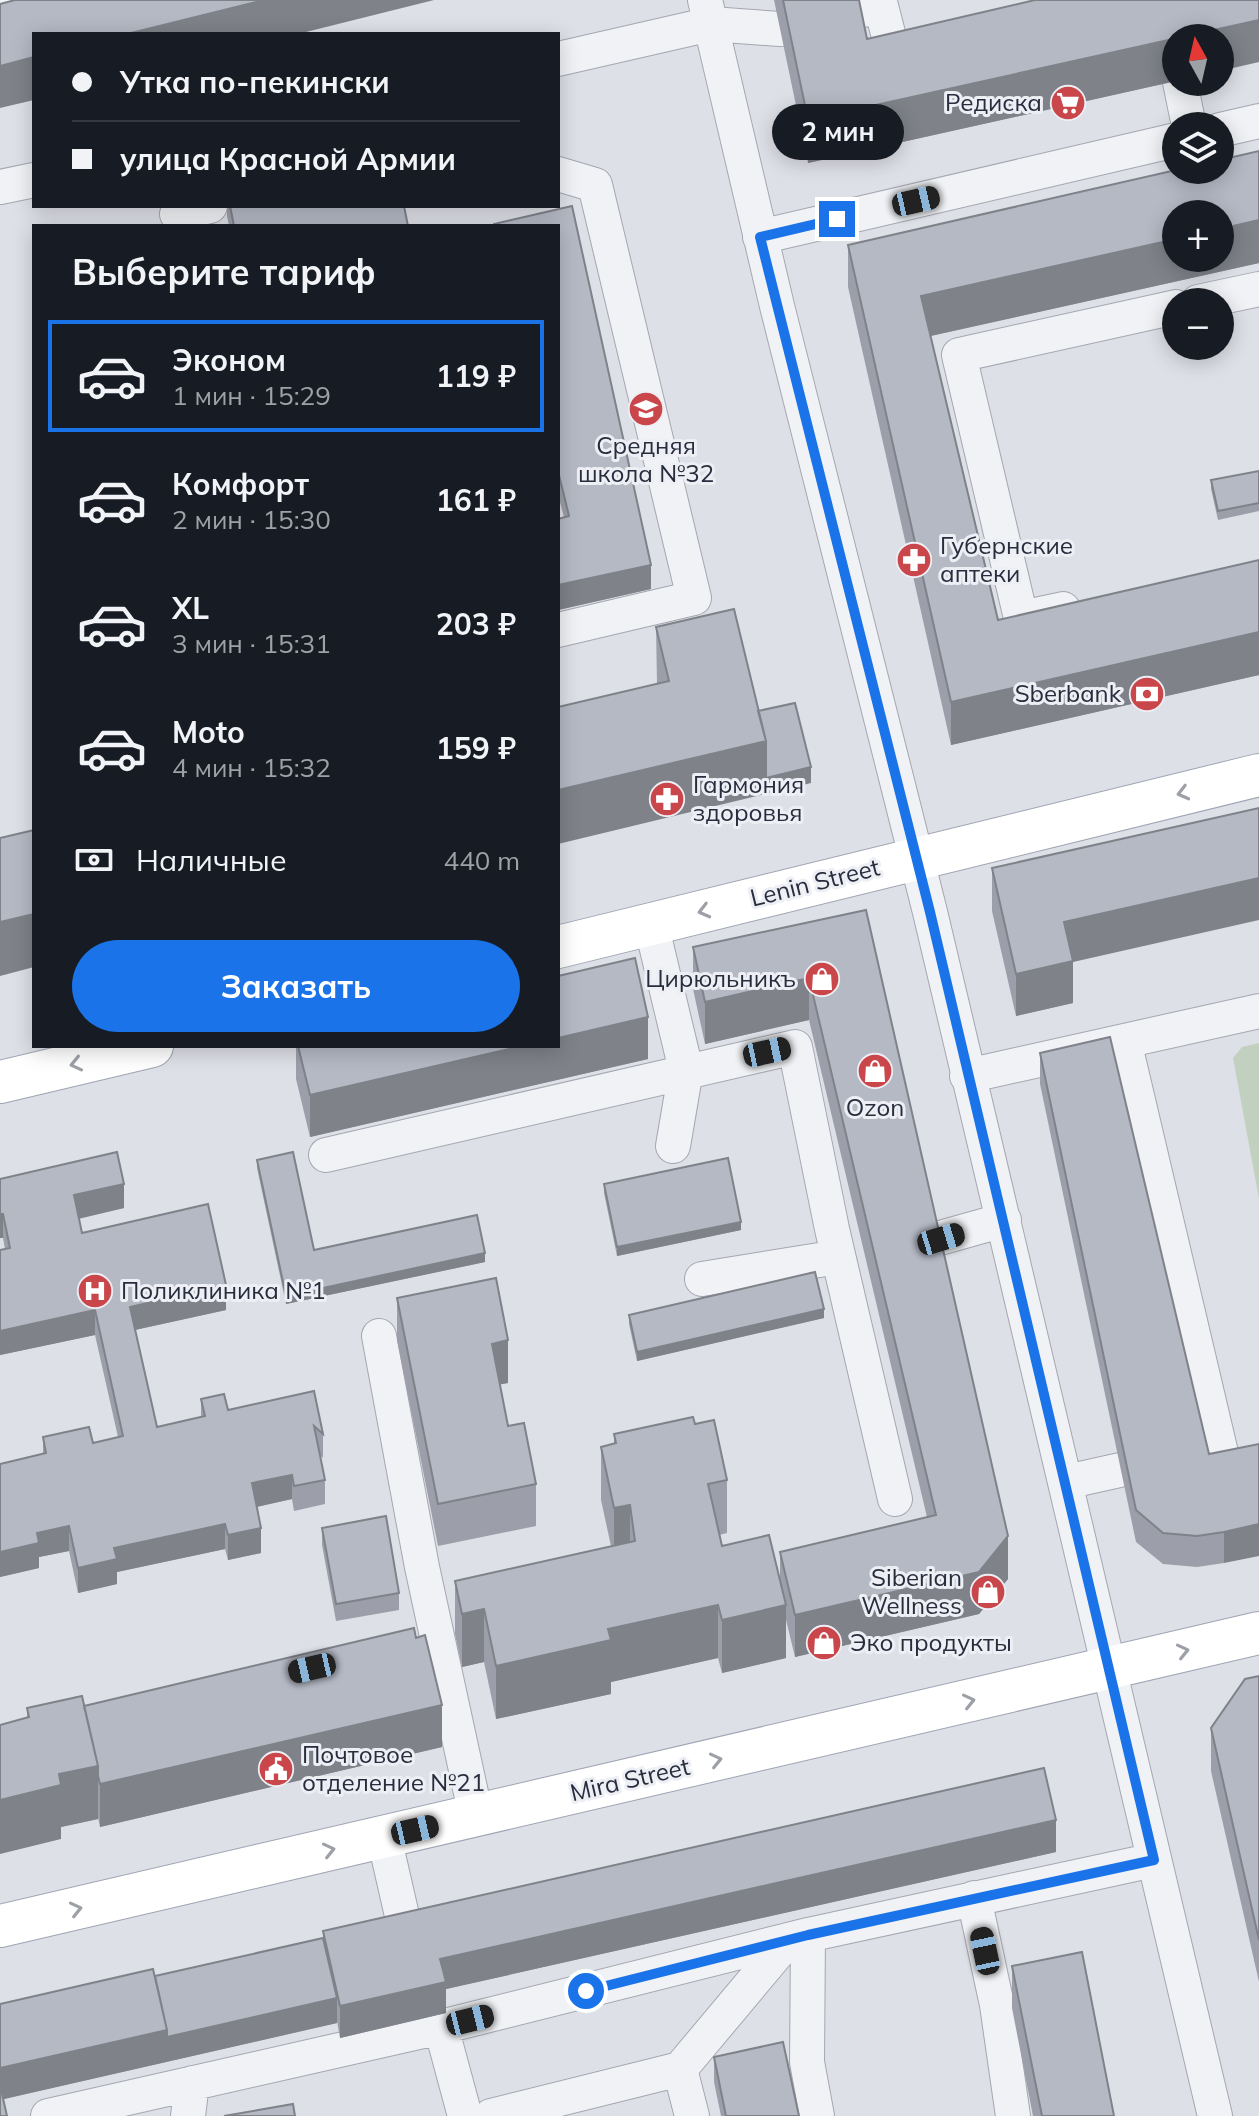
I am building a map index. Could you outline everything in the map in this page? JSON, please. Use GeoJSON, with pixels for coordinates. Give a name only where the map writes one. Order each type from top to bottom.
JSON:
{"type":"FeatureCollection","features":[{"type":"Feature","properties":{"kind":"main road","name":"Lenin Street"},"geometry":{"type":"LineString","coordinates":[[560,947],[1259,775]]}},
{"type":"Feature","properties":{"kind":"main road"},"geometry":{"type":"LineString","coordinates":[[0,1082],[144,1048]]}},
{"type":"Feature","properties":{"kind":"main road","name":"Mira Street"},"geometry":{"type":"LineString","coordinates":[[0,1926],[1259,1633]]}},
{"type":"Feature","properties":{"kind":"street"},"geometry":{"type":"LineString","coordinates":[[0,2],[10,0]]}},
{"type":"Feature","properties":{"kind":"street"},"geometry":{"type":"LineString","coordinates":[[872,6],[893,53],[956,39]]}},
{"type":"Feature","properties":{"kind":"street"},"geometry":{"type":"LineString","coordinates":[[708,12],[760,237],[1004,1220],[1215,2116]]}},
{"type":"Feature","properties":{"kind":"street"},"geometry":{"type":"LineString","coordinates":[[560,58],[708,12],[780,29]]}},
{"type":"Feature","properties":{"kind":"street"},"geometry":{"type":"LineString","coordinates":[[1234,127],[1259,121]]}},
{"type":"Feature","properties":{"kind":"street"},"geometry":{"type":"LineString","coordinates":[[760,237],[945,208],[1162,144]]}},
{"type":"Feature","properties":{"kind":"street"},"geometry":{"type":"LineString","coordinates":[[560,175],[595,185],[694,598],[560,630]]}},
{"type":"Feature","properties":{"kind":"street"},"geometry":{"type":"LineString","coordinates":[[0,187],[32,180]]}},
{"type":"Feature","properties":{"kind":"street"},"geometry":{"type":"LineString","coordinates":[[178,215],[203,208]]}},
{"type":"Feature","properties":{"kind":"street"},"geometry":{"type":"LineString","coordinates":[[1234,294],[1259,289]]}},
{"type":"Feature","properties":{"kind":"street"},"geometry":{"type":"LineString","coordinates":[[1095,603],[1021,618],[959,355],[976,338],[1162,309]]}},
{"type":"Feature","properties":{"kind":"street"},"geometry":{"type":"LineString","coordinates":[[651,924],[686,1070],[673,1146]]}},
{"type":"Feature","properties":{"kind":"street"},"geometry":{"type":"LineString","coordinates":[[967,1076],[1259,1011]]}},
{"type":"Feature","properties":{"kind":"street"},"geometry":{"type":"LineString","coordinates":[[1124,1041],[1223,1453]]}},
{"type":"Feature","properties":{"kind":"street"},"geometry":{"type":"LineString","coordinates":[[326,1155],[795,1047],[838,1257],[895,1499]]}},
{"type":"Feature","properties":{"kind":"street"},"geometry":{"type":"LineString","coordinates":[[929,1241],[1004,1220]]}},
{"type":"Feature","properties":{"kind":"street"},"geometry":{"type":"LineString","coordinates":[[702,1279],[838,1257]]}},
{"type":"Feature","properties":{"kind":"street"},"geometry":{"type":"LineString","coordinates":[[379,1336],[422,1567],[476,1816]]}},
{"type":"Feature","properties":{"kind":"street"},"geometry":{"type":"LineString","coordinates":[[1066,1482],[1120,1470]]}},
{"type":"Feature","properties":{"kind":"street"},"geometry":{"type":"LineString","coordinates":[[406,1647],[439,1638]]}},
{"type":"Feature","properties":{"kind":"street"},"geometry":{"type":"LineString","coordinates":[[384,1837],[408,1942]]}},
{"type":"Feature","properties":{"kind":"street"},"geometry":{"type":"LineString","coordinates":[[48,2116],[190,2100],[434,2022],[798,1937],[1154,1860]]}},
{"type":"Feature","properties":{"kind":"street"},"geometry":{"type":"LineString","coordinates":[[974,1898],[997,2005],[1013,2116]]}},
{"type":"Feature","properties":{"kind":"street"},"geometry":{"type":"LineString","coordinates":[[491,2116],[680,2069],[798,1937]]}},
{"type":"Feature","properties":{"kind":"street"},"geometry":{"type":"LineString","coordinates":[[798,1937],[807,2062],[817,2116]]}},
{"type":"Feature","properties":{"kind":"street"},"geometry":{"type":"LineString","coordinates":[[434,2022],[465,2116]]}},
{"type":"Feature","properties":{"kind":"street"},"geometry":{"type":"LineString","coordinates":[[680,2069],[692,2116]]}},
{"type":"Feature","properties":{"kind":"green space"},"geometry":{"type":"Polygon","coordinates":[[[1259,1043],[1259,1199],[1233,1058],[1242,1047],[1259,1043]]]}},
{"type":"Feature","properties":{"kind":"building"},"geometry":{"type":"Polygon","coordinates":[[[15,0],[264,0],[135,32],[32,32],[32,58],[0,66],[0,4],[15,0]]]}},
{"type":"Feature","properties":{"kind":"building"},"geometry":{"type":"Polygon","coordinates":[[[783,0],[859,0],[867,39],[1035,0],[1259,0],[1259,20],[1234,26],[1162,24],[1162,42],[808,120],[783,0]]]}},
{"type":"Feature","properties":{"kind":"building"},"geometry":{"type":"Polygon","coordinates":[[[1259,151],[1259,220],[1234,226],[1234,200],[1162,200],[1162,242],[921,296],[998,620],[1259,560],[1259,632],[951,702],[848,245],[1162,173],[1162,184],[1234,184],[1234,157],[1259,151]]]}},
{"type":"Feature","properties":{"kind":"building"},"geometry":{"type":"Polygon","coordinates":[[[572,206],[651,565],[560,585],[560,518],[569,516],[560,479],[560,224],[494,224],[572,206]]]}},
{"type":"Feature","properties":{"kind":"building"},"geometry":{"type":"Polygon","coordinates":[[[230,208],[404,208],[408,224],[234,224],[230,208]]]}},
{"type":"Feature","properties":{"kind":"building"},"geometry":{"type":"Polygon","coordinates":[[[1259,471],[1259,503],[1218,511],[1211,480],[1259,471]]]}},
{"type":"Feature","properties":{"kind":"building"},"geometry":{"type":"Polygon","coordinates":[[[734,609],[766,741],[560,790],[560,707],[669,681],[656,627],[734,609]]]}},
{"type":"Feature","properties":{"kind":"building"},"geometry":{"type":"Polygon","coordinates":[[[795,703],[811,767],[766,778],[766,741],[758,711],[795,703]]]}},
{"type":"Feature","properties":{"kind":"building"},"geometry":{"type":"Polygon","coordinates":[[[1259,808],[1259,878],[1064,922],[1073,961],[1016,974],[992,868],[1259,808]]]}},
{"type":"Feature","properties":{"kind":"building"},"geometry":{"type":"Polygon","coordinates":[[[32,830],[32,914],[0,922],[0,838],[32,830]]]}},
{"type":"Feature","properties":{"kind":"building"},"geometry":{"type":"Polygon","coordinates":[[[866,910],[1008,1536],[979,1572],[795,1615],[780,1552],[936,1515],[809,978],[705,1002],[693,947],[866,910]]]}},
{"type":"Feature","properties":{"kind":"building"},"geometry":{"type":"Polygon","coordinates":[[[635,958],[648,1017],[560,1038],[560,976],[635,958]]]}},
{"type":"Feature","properties":{"kind":"building"},"geometry":{"type":"Polygon","coordinates":[[[1110,1037],[1209,1454],[1259,1444],[1259,1524],[1197,1536],[1163,1533],[1136,1510],[1040,1053],[1110,1037]]]}},
{"type":"Feature","properties":{"kind":"building"},"geometry":{"type":"Polygon","coordinates":[[[298,1048],[513,1048],[310,1095],[298,1048]]]}},
{"type":"Feature","properties":{"kind":"building"},"geometry":{"type":"Polygon","coordinates":[[[117,1152],[124,1184],[74,1195],[82,1233],[208,1204],[226,1285],[130,1307],[157,1427],[205,1416],[201,1399],[224,1394],[228,1410],[314,1391],[323,1434],[314,1426],[325,1480],[294,1486],[292,1475],[252,1483],[261,1528],[228,1535],[225,1524],[114,1548],[117,1559],[78,1568],[69,1526],[37,1533],[39,1543],[0,1552],[0,1464],[46,1453],[43,1437],[89,1427],[93,1443],[123,1436],[95,1310],[0,1331],[0,1250],[10,1248],[3,1214],[0,1214],[0,1179],[117,1152]]]}},
{"type":"Feature","properties":{"kind":"building"},"geometry":{"type":"Polygon","coordinates":[[[293,1152],[314,1250],[477,1215],[485,1253],[286,1296],[257,1160],[293,1152]]]}},
{"type":"Feature","properties":{"kind":"building"},"geometry":{"type":"Polygon","coordinates":[[[728,1158],[741,1222],[617,1247],[604,1184],[728,1158]]]}},
{"type":"Feature","properties":{"kind":"building"},"geometry":{"type":"Polygon","coordinates":[[[815,1272],[824,1309],[637,1352],[629,1315],[815,1272]]]}},
{"type":"Feature","properties":{"kind":"building"},"geometry":{"type":"Polygon","coordinates":[[[496,1278],[508,1340],[492,1344],[508,1426],[524,1423],[536,1484],[438,1504],[397,1298],[496,1278]]]}},
{"type":"Feature","properties":{"kind":"building"},"geometry":{"type":"Polygon","coordinates":[[[693,1417],[695,1424],[714,1420],[727,1480],[708,1484],[722,1546],[769,1535],[786,1605],[722,1620],[718,1605],[608,1629],[611,1640],[496,1666],[484,1609],[462,1614],[455,1581],[635,1541],[630,1505],[614,1508],[601,1447],[616,1443],[614,1434],[693,1417]]]}},
{"type":"Feature","properties":{"kind":"building"},"geometry":{"type":"Polygon","coordinates":[[[386,1516],[399,1593],[336,1604],[322,1528],[386,1516]]]}},
{"type":"Feature","properties":{"kind":"building"},"geometry":{"type":"Polygon","coordinates":[[[414,1628],[416,1638],[425,1635],[442,1705],[100,1784],[84,1706],[414,1628]]]}},
{"type":"Feature","properties":{"kind":"building"},"geometry":{"type":"Polygon","coordinates":[[[1259,1676],[1259,1940],[1211,1728],[1245,1679],[1259,1676]]]}},
{"type":"Feature","properties":{"kind":"building"},"geometry":{"type":"Polygon","coordinates":[[[82,1696],[98,1766],[59,1774],[61,1785],[0,1800],[0,1725],[29,1717],[27,1708],[82,1696]]]}},
{"type":"Feature","properties":{"kind":"building"},"geometry":{"type":"Polygon","coordinates":[[[1044,1768],[1056,1820],[440,1959],[446,1982],[340,2006],[323,1931],[1044,1768]]]}},
{"type":"Feature","properties":{"kind":"building"},"geometry":{"type":"Polygon","coordinates":[[[323,1938],[337,1998],[167,2037],[155,1976],[323,1938]]]}},
{"type":"Feature","properties":{"kind":"building"},"geometry":{"type":"Polygon","coordinates":[[[1082,1952],[1114,2116],[1042,2116],[1012,1966],[1082,1952]]]}},
{"type":"Feature","properties":{"kind":"building"},"geometry":{"type":"Polygon","coordinates":[[[153,1969],[167,2030],[0,2068],[0,2004],[153,1969]]]}},
{"type":"Feature","properties":{"kind":"building"},"geometry":{"type":"Polygon","coordinates":[[[783,2042],[799,2116],[726,2116],[714,2057],[783,2042]]]}},
{"type":"Feature","properties":{"kind":"building"},"geometry":{"type":"Polygon","coordinates":[[[0,2085],[7,2116],[0,2116],[0,2085]]]}},
{"type":"Feature","properties":{"kind":"building"},"geometry":{"type":"Polygon","coordinates":[[[293,2104],[295,2116],[224,2116],[293,2104]]]}},
{"type":"Feature","properties":{"kind":"place","name":"Редиска"},"geometry":{"type":"Point","coordinates":[1068,103]}},
{"type":"Feature","properties":{"kind":"place","name":"Средняя школа №32"},"geometry":{"type":"Point","coordinates":[646,409]}},
{"type":"Feature","properties":{"kind":"place","name":"Губернские аптеки"},"geometry":{"type":"Point","coordinates":[914,560]}},
{"type":"Feature","properties":{"kind":"place","name":"Sberbank"},"geometry":{"type":"Point","coordinates":[1147,694]}},
{"type":"Feature","properties":{"kind":"place","name":"Гармония здоровья"},"geometry":{"type":"Point","coordinates":[667,799]}},
{"type":"Feature","properties":{"kind":"place","name":"Цирюльникъ"},"geometry":{"type":"Point","coordinates":[822,979]}},
{"type":"Feature","properties":{"kind":"place","name":"Ozon"},"geometry":{"type":"Point","coordinates":[875,1071]}},
{"type":"Feature","properties":{"kind":"place","name":"Поликлиника №1"},"geometry":{"type":"Point","coordinates":[95,1291]}},
{"type":"Feature","properties":{"kind":"place","name":"Siberian Wellness"},"geometry":{"type":"Point","coordinates":[988,1592]}},
{"type":"Feature","properties":{"kind":"place","name":"Эко продукты"},"geometry":{"type":"Point","coordinates":[824,1643]}},
{"type":"Feature","properties":{"kind":"place","name":"Почтовое отделение №21"},"geometry":{"type":"Point","coordinates":[276,1769]}},
{"type":"Feature","properties":{"kind":"route"},"geometry":{"type":"LineString","coordinates":[[586,1991],[808,1935],[1154,1860],[930,912],[760,237],[837,219]]}}]}
